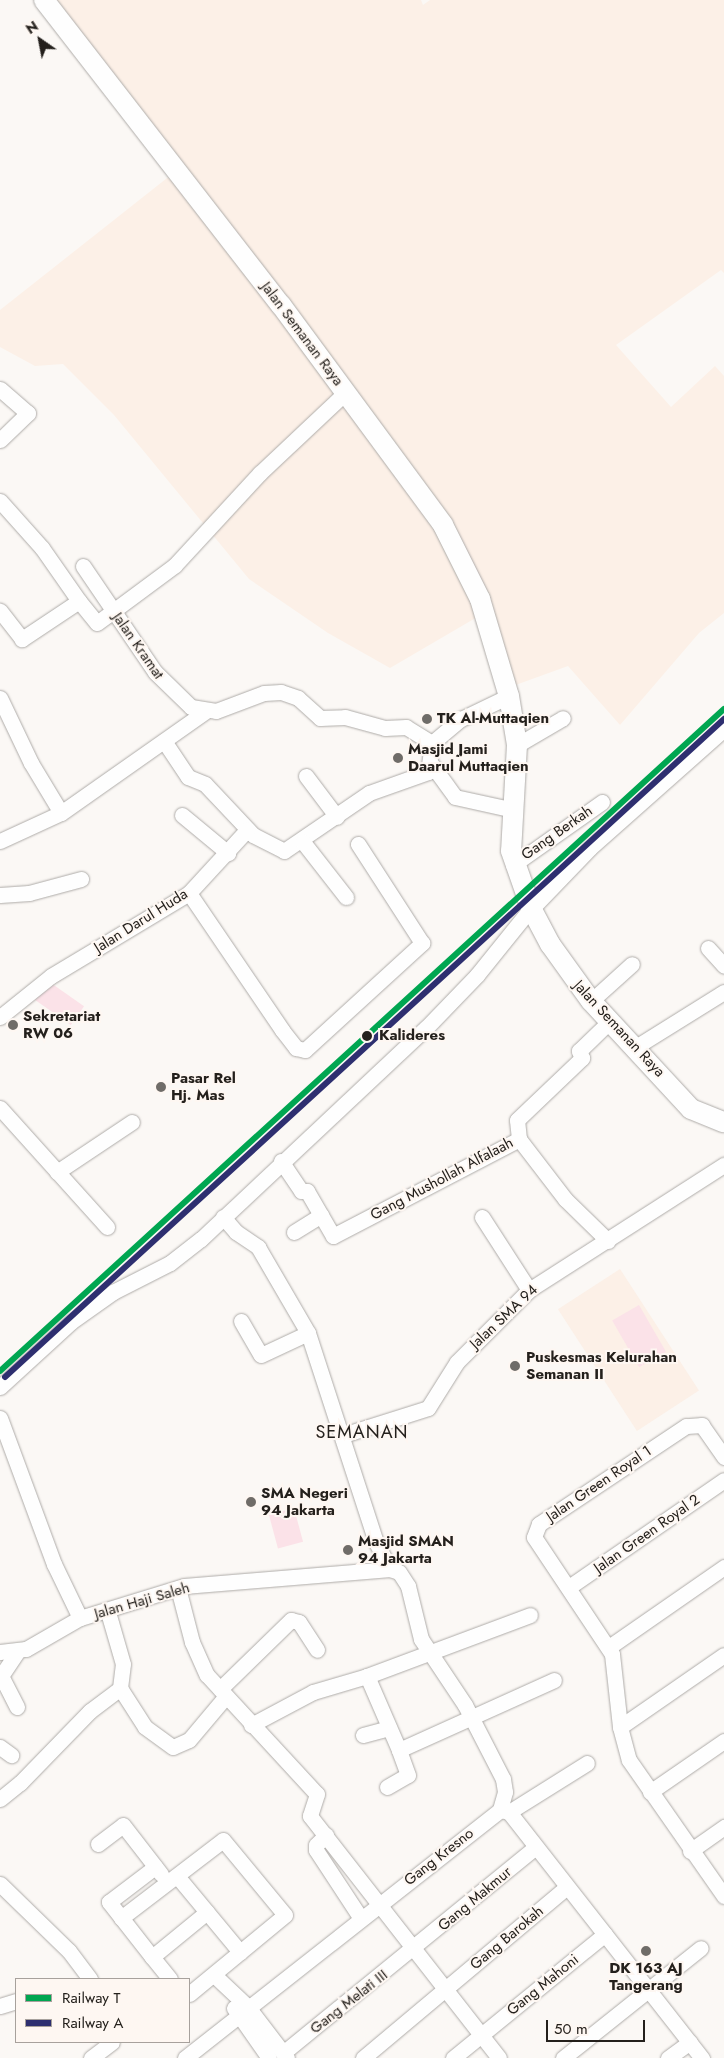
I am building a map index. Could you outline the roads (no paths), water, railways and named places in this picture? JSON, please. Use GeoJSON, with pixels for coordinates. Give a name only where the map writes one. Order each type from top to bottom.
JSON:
{"type":"FeatureCollection","features":[{"type":"Feature","properties":{"kind":"street","name":"Jalan Semanan Raya"},"geometry":{"type":"LineString","coordinates":[[44,0],[346,392],[446,531],[484,610],[509,696],[517,746],[513,865],[534,906],[550,944],[591,1001],[691,1109],[724,1122]]}},
{"type":"Feature","properties":{"kind":"street"},"geometry":{"type":"LineString","coordinates":[[0,389],[28,413],[0,440]]}},
{"type":"Feature","properties":{"kind":"street"},"geometry":{"type":"LineString","coordinates":[[2,506],[48,556],[94,623],[114,611],[197,545],[243,490],[346,392]]}},
{"type":"Feature","properties":{"kind":"street","name":"Jalan Kramat"},"geometry":{"type":"LineString","coordinates":[[83,566],[169,689],[191,707],[206,710]]}},
{"type":"Feature","properties":{"kind":"street"},"geometry":{"type":"LineString","coordinates":[[0,611],[22,639],[79,601]]}},
{"type":"Feature","properties":{"kind":"street"},"geometry":{"type":"LineString","coordinates":[[0,841],[61,813],[206,710],[264,693],[281,692],[298,698],[320,718],[345,718],[385,728],[406,727],[432,743]]}},
{"type":"Feature","properties":{"kind":"street"},"geometry":{"type":"LineString","coordinates":[[432,743],[461,719],[509,696]]}},
{"type":"Feature","properties":{"kind":"street"},"geometry":{"type":"LineString","coordinates":[[0,698],[30,763],[61,813]]}},
{"type":"Feature","properties":{"kind":"street"},"geometry":{"type":"LineString","coordinates":[[517,746],[563,718]]}},
{"type":"Feature","properties":{"kind":"street"},"geometry":{"type":"LineString","coordinates":[[0,1387],[71,1322],[113,1292],[170,1263],[223,1217],[426,1028],[476,975],[534,906],[590,848],[724,728]]}},
{"type":"Feature","properties":{"kind":"street"},"geometry":{"type":"LineString","coordinates":[[164,741],[188,777],[205,784],[247,830],[278,851],[303,842],[370,793],[428,772],[432,765],[432,743]]}},
{"type":"Feature","properties":{"kind":"street"},"geometry":{"type":"LineString","coordinates":[[432,765],[455,797],[514,810]]}},
{"type":"Feature","properties":{"kind":"street"},"geometry":{"type":"LineString","coordinates":[[306,776],[337,817]]}},
{"type":"Feature","properties":{"kind":"street","name":"Gang Berkah"},"geometry":{"type":"LineString","coordinates":[[513,865],[602,802]]}},
{"type":"Feature","properties":{"kind":"street"},"geometry":{"type":"LineString","coordinates":[[182,815],[228,853]]}},
{"type":"Feature","properties":{"kind":"street","name":"Jalan Darul Huda"},"geometry":{"type":"LineString","coordinates":[[0,1017],[51,976],[188,893],[228,853],[247,830]]}},
{"type":"Feature","properties":{"kind":"street"},"geometry":{"type":"LineString","coordinates":[[303,842],[346,897]]}},
{"type":"Feature","properties":{"kind":"street"},"geometry":{"type":"LineString","coordinates":[[188,893],[299,1050],[313,1045],[422,943],[358,844]]}},
{"type":"Feature","properties":{"kind":"street"},"geometry":{"type":"LineString","coordinates":[[0,896],[29,893],[81,879]]}},
{"type":"Feature","properties":{"kind":"street"},"geometry":{"type":"LineString","coordinates":[[708,948],[724,966]]}},
{"type":"Feature","properties":{"kind":"street"},"geometry":{"type":"LineString","coordinates":[[591,1001],[632,964]]}},
{"type":"Feature","properties":{"kind":"street"},"geometry":{"type":"LineString","coordinates":[[634,1048],[724,992]]}},
{"type":"Feature","properties":{"kind":"street","name":"Gang Mushollah Alfalaah"},"geometry":{"type":"LineString","coordinates":[[281,1161],[321,1215],[333,1236],[519,1139],[517,1120],[582,1058],[579,1051],[610,1021]]}},
{"type":"Feature","properties":{"kind":"street"},"geometry":{"type":"LineString","coordinates":[[0,1108],[107,1227]]}},
{"type":"Feature","properties":{"kind":"street"},"geometry":{"type":"LineString","coordinates":[[57,1172],[132,1122]]}},
{"type":"Feature","properties":{"kind":"street"},"geometry":{"type":"LineString","coordinates":[[519,1139],[565,1199],[608,1241]]}},
{"type":"Feature","properties":{"kind":"street","name":"Jalan SMA 94"},"geometry":{"type":"LineString","coordinates":[[343,1434],[428,1408],[457,1362],[529,1290],[724,1165]]}},
{"type":"Feature","properties":{"kind":"street"},"geometry":{"type":"LineString","coordinates":[[294,1232],[321,1215]]}},
{"type":"Feature","properties":{"kind":"street"},"geometry":{"type":"LineString","coordinates":[[482,1216],[529,1290]]}},
{"type":"Feature","properties":{"kind":"street"},"geometry":{"type":"LineString","coordinates":[[223,1217],[236,1232],[258,1247],[308,1333],[343,1434],[376,1542],[390,1569],[406,1579],[416,1626],[427,1651],[447,1674],[474,1720],[503,1779],[505,1792],[504,1811],[536,1847],[650,1988],[702,2058]]}},
{"type":"Feature","properties":{"kind":"street"},"geometry":{"type":"LineString","coordinates":[[241,1321],[261,1355],[308,1333]]}},
{"type":"Feature","properties":{"kind":"street","name":"Jalan Haji Saleh"},"geometry":{"type":"LineString","coordinates":[[0,1418],[54,1564],[80,1618],[108,1612],[178,1588],[390,1569]]}},
{"type":"Feature","properties":{"kind":"street","name":"Jalan Green Royal 1"},"geometry":{"type":"LineString","coordinates":[[609,1647],[534,1537],[539,1524],[686,1426],[702,1425],[724,1457]]}},
{"type":"Feature","properties":{"kind":"street","name":"Jalan Green Royal 2"},"geometry":{"type":"LineString","coordinates":[[569,1588],[724,1480]]}},
{"type":"Feature","properties":{"kind":"street"},"geometry":{"type":"LineString","coordinates":[[724,1567],[609,1647],[620,1727],[626,1755],[690,1850],[724,1896]]}},
{"type":"Feature","properties":{"kind":"street"},"geometry":{"type":"LineString","coordinates":[[178,1588],[198,1659],[223,1693],[251,1725],[317,1794],[310,1815],[499,2058]]}},
{"type":"Feature","properties":{"kind":"street"},"geometry":{"type":"LineString","coordinates":[[108,1612],[123,1664],[120,1688],[145,1727],[173,1747],[189,1740],[223,1693],[291,1620],[299,1622],[316,1650]]}},
{"type":"Feature","properties":{"kind":"street"},"geometry":{"type":"LineString","coordinates":[[251,1725],[313,1692],[367,1676],[427,1651],[530,1615]]}},
{"type":"Feature","properties":{"kind":"street"},"geometry":{"type":"LineString","coordinates":[[17,1707],[1,1676],[18,1652],[80,1618]]}},
{"type":"Feature","properties":{"kind":"street"},"geometry":{"type":"LineString","coordinates":[[0,1652],[18,1652]]}},
{"type":"Feature","properties":{"kind":"street"},"geometry":{"type":"LineString","coordinates":[[620,1727],[724,1655]]}},
{"type":"Feature","properties":{"kind":"street"},"geometry":{"type":"LineString","coordinates":[[367,1676],[408,1775],[387,1787]]}},
{"type":"Feature","properties":{"kind":"street"},"geometry":{"type":"LineString","coordinates":[[399,1750],[474,1720],[554,1680]]}},
{"type":"Feature","properties":{"kind":"street"},"geometry":{"type":"LineString","coordinates":[[0,1799],[20,1783],[90,1711],[120,1688]]}},
{"type":"Feature","properties":{"kind":"street"},"geometry":{"type":"LineString","coordinates":[[364,1735],[389,1728]]}},
{"type":"Feature","properties":{"kind":"street"},"geometry":{"type":"LineString","coordinates":[[650,1792],[724,1741]]}},
{"type":"Feature","properties":{"kind":"street","name":"Gang Kresno"},"geometry":{"type":"LineString","coordinates":[[188,2057],[360,1916],[504,1811],[588,1763]]}},
{"type":"Feature","properties":{"kind":"street"},"geometry":{"type":"LineString","coordinates":[[98,1844],[123,1825],[155,1867],[172,1879],[207,1912],[240,1952]]}},
{"type":"Feature","properties":{"kind":"street"},"geometry":{"type":"LineString","coordinates":[[690,1850],[724,1827]]}},
{"type":"Feature","properties":{"kind":"street"},"geometry":{"type":"LineString","coordinates":[[326,1835],[316,1845],[316,1850],[360,1916]]}},
{"type":"Feature","properties":{"kind":"street"},"geometry":{"type":"LineString","coordinates":[[121,1918],[223,1840],[286,1915],[190,1993]]}},
{"type":"Feature","properties":{"kind":"street","name":"Gang Makmur"},"geometry":{"type":"LineString","coordinates":[[414,1950],[536,1847]]}},
{"type":"Feature","properties":{"kind":"street"},"geometry":{"type":"LineString","coordinates":[[155,1867],[109,1902],[169,1978]]}},
{"type":"Feature","properties":{"kind":"street"},"geometry":{"type":"LineString","coordinates":[[0,1884],[69,1950],[89,1978]]}},
{"type":"Feature","properties":{"kind":"street","name":"Gang Barokah"},"geometry":{"type":"LineString","coordinates":[[363,2058],[568,1887]]}},
{"type":"Feature","properties":{"kind":"street"},"geometry":{"type":"LineString","coordinates":[[152,1957],[207,1912]]}},
{"type":"Feature","properties":{"kind":"street","name":"Gang Mahoni"},"geometry":{"type":"LineString","coordinates":[[453,2058],[606,1934]]}},
{"type":"Feature","properties":{"kind":"street"},"geometry":{"type":"LineString","coordinates":[[563,2058],[700,1948]]}},
{"type":"Feature","properties":{"kind":"street","name":"Gang Melati III"},"geometry":{"type":"LineString","coordinates":[[280,2056],[414,1950]]}},
{"type":"Feature","properties":{"kind":"street"},"geometry":{"type":"LineString","coordinates":[[214,1975],[280,2056]]}},
{"type":"Feature","properties":{"kind":"street"},"geometry":{"type":"LineString","coordinates":[[0,2006],[15,2001]]}},
{"type":"Feature","properties":{"kind":"street"},"geometry":{"type":"LineString","coordinates":[[668,2058],[690,2042]]}},
{"type":"Feature","properties":{"kind":"street"},"geometry":{"type":"LineString","coordinates":[[91,2058],[111,2043]]}},
{"type":"Feature","properties":{"kind":"rail line","name":"T"},"geometry":{"type":"LineString","coordinates":[[0,1371],[724,709]]}},
{"type":"Feature","properties":{"kind":"rail line","name":"A"},"geometry":{"type":"LineString","coordinates":[[5,1377],[724,719]]}},
{"type":"Feature","properties":{"kind":"place","name":"TK Al-Muttaqien"},"geometry":{"type":"Point","coordinates":[427,719]}},
{"type":"Feature","properties":{"kind":"place","name":"Masjid Jami Daarul Muttaqien"},"geometry":{"type":"Point","coordinates":[398,758]}},
{"type":"Feature","properties":{"kind":"place","name":"Sekretariat RW 06"},"geometry":{"type":"Point","coordinates":[13,1025]}},
{"type":"Feature","properties":{"kind":"place","name":"Kalideres"},"geometry":{"type":"Point","coordinates":[367,1036]}},
{"type":"Feature","properties":{"kind":"place","name":"Pasar Rel Hj. Mas"},"geometry":{"type":"Point","coordinates":[161,1087]}},
{"type":"Feature","properties":{"kind":"place","name":"Puskesmas Kelurahan Semanan II"},"geometry":{"type":"Point","coordinates":[515,1366]}},
{"type":"Feature","properties":{"kind":"place","name":"SMA Negeri 94 Jakarta"},"geometry":{"type":"Point","coordinates":[251,1502]}},
{"type":"Feature","properties":{"kind":"place","name":"Masjid SMAN 94 Jakarta"},"geometry":{"type":"Point","coordinates":[348,1550]}},
{"type":"Feature","properties":{"kind":"place","name":"DK 163 AJ Tangerang"},"geometry":{"type":"Point","coordinates":[646,1951]}},
{"type":"Feature","properties":{"kind":"district","name":"SEMANAN"},"geometry":{"type":"Point","coordinates":[362,1432]}}]}
